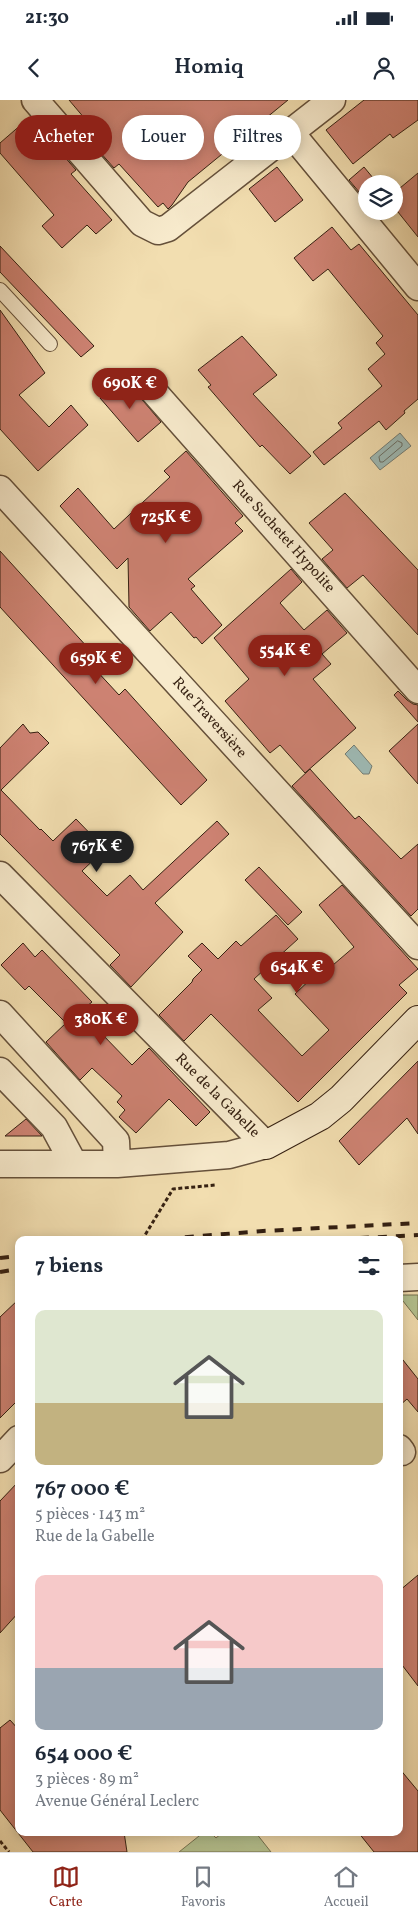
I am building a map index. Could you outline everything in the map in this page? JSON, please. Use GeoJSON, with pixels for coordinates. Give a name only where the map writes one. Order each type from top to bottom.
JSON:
{"type":"FeatureCollection","features":[{"type":"Feature","properties":{"kind":"main road"},"geometry":{"type":"LineString","coordinates":[[266,1145],[320,1116],[341,1099],[418,1020]]}},
{"type":"Feature","properties":{"kind":"street"},"geometry":{"type":"LineString","coordinates":[[35,100],[142,223],[158,232],[168,228],[256,160]]}},
{"type":"Feature","properties":{"kind":"street"},"geometry":{"type":"LineString","coordinates":[[301,125],[332,100]]}},
{"type":"Feature","properties":{"kind":"street"},"geometry":{"type":"LineString","coordinates":[[301,145],[418,287]]}},
{"type":"Feature","properties":{"kind":"street","name":"Rue Suchetet Hypolite"},"geometry":{"type":"LineString","coordinates":[[147,384],[418,690]]}},
{"type":"Feature","properties":{"kind":"street","name":"Rue Traversière"},"geometry":{"type":"LineString","coordinates":[[0,489],[418,946]]}},
{"type":"Feature","properties":{"kind":"street","name":"Rue de la Gabelle"},"geometry":{"type":"LineString","coordinates":[[0,875],[266,1145]]}},
{"type":"Feature","properties":{"kind":"street"},"geometry":{"type":"LineString","coordinates":[[0,1014],[116,1141],[117,1164]]}},
{"type":"Feature","properties":{"kind":"street"},"geometry":{"type":"LineString","coordinates":[[0,1071],[54,1127],[74,1164]]}},
{"type":"Feature","properties":{"kind":"street"},"geometry":{"type":"LineString","coordinates":[[0,1164],[117,1164],[229,1155],[266,1145]]}},
{"type":"Feature","properties":{"kind":"street"},"geometry":{"type":"LineString","coordinates":[[403,1278],[418,1277]]}},
{"type":"Feature","properties":{"kind":"street"},"geometry":{"type":"LineString","coordinates":[[0,1459],[15,1443]]}},
{"type":"Feature","properties":{"kind":"lane"},"geometry":{"type":"LineString","coordinates":[[0,290],[50,344]]}},
{"type":"Feature","properties":{"kind":"path"},"geometry":{"type":"LineString","coordinates":[[144,1236],[173,1189],[215,1185]]}},
{"type":"Feature","properties":{"kind":"path"},"geometry":{"type":"LineString","coordinates":[[0,1842],[9,1852]]}},
{"type":"Feature","properties":{"kind":"green space"},"geometry":{"type":"Polygon","coordinates":[[[403,1295],[418,1295],[418,1320],[403,1301],[403,1295]]]}},
{"type":"Feature","properties":{"kind":"green space"},"geometry":{"type":"Polygon","coordinates":[[[199,1836],[214,1836],[216,1838],[218,1836],[258,1836],[271,1852],[179,1852],[199,1836]]]}},
{"type":"Feature","properties":{"kind":"water"},"geometry":{"type":"Polygon","coordinates":[[[400,433],[411,446],[380,470],[370,458],[400,433]]]}},
{"type":"Feature","properties":{"kind":"water"},"geometry":{"type":"Polygon","coordinates":[[[354,745],[372,766],[369,774],[363,774],[345,754],[354,745]]]}},
{"type":"Feature","properties":{"kind":"building"},"geometry":{"type":"Polygon","coordinates":[[[69,100],[288,100],[270,115],[214,115],[215,160],[188,182],[168,209],[163,203],[158,207],[119,164],[114,168],[107,160],[112,160],[112,115],[82,115],[69,100]]]}},
{"type":"Feature","properties":{"kind":"building"},"geometry":{"type":"Polygon","coordinates":[[[364,100],[418,100],[418,120],[393,138],[390,134],[353,164],[326,130],[364,100]]]}},
{"type":"Feature","properties":{"kind":"building"},"geometry":{"type":"Polygon","coordinates":[[[15,130],[15,160],[67,160],[76,170],[71,174],[112,220],[96,234],[87,225],[62,248],[42,226],[54,215],[0,153],[0,143],[15,130]]]}},
{"type":"Feature","properties":{"kind":"building"},"geometry":{"type":"Polygon","coordinates":[[[277,167],[303,200],[275,222],[249,189],[277,167]]]}},
{"type":"Feature","properties":{"kind":"building"},"geometry":{"type":"Polygon","coordinates":[[[364,167],[371,175],[358,175],[358,191],[349,180],[364,167]]]}},
{"type":"Feature","properties":{"kind":"building"},"geometry":{"type":"Polygon","coordinates":[[[418,173],[418,237],[403,218],[403,186],[418,173]]]}},
{"type":"Feature","properties":{"kind":"building"},"geometry":{"type":"Polygon","coordinates":[[[332,227],[351,250],[359,244],[418,315],[418,399],[386,430],[379,421],[324,465],[313,452],[342,428],[338,423],[382,386],[368,369],[385,354],[376,343],[383,336],[328,269],[313,281],[294,258],[332,227]]]}},
{"type":"Feature","properties":{"kind":"building"},"geometry":{"type":"Polygon","coordinates":[[[0,246],[94,346],[81,357],[0,272],[0,246]]]}},
{"type":"Feature","properties":{"kind":"building"},"geometry":{"type":"Polygon","coordinates":[[[0,310],[45,373],[19,395],[49,427],[71,405],[88,425],[38,471],[0,429],[0,310]]]}},
{"type":"Feature","properties":{"kind":"building"},"geometry":{"type":"Polygon","coordinates":[[[242,336],[277,375],[253,394],[311,456],[290,474],[262,445],[260,447],[208,387],[211,385],[198,370],[242,336]]]}},
{"type":"Feature","properties":{"kind":"building"},"geometry":{"type":"Polygon","coordinates":[[[123,377],[161,422],[138,442],[100,398],[123,377]]]}},
{"type":"Feature","properties":{"kind":"building"},"geometry":{"type":"Polygon","coordinates":[[[186,451],[243,516],[235,523],[243,531],[188,579],[195,586],[191,589],[222,625],[202,644],[196,637],[194,638],[171,612],[150,631],[129,607],[128,558],[117,569],[60,506],[78,488],[114,529],[170,477],[164,471],[186,451]]]}},
{"type":"Feature","properties":{"kind":"building"},"geometry":{"type":"Polygon","coordinates":[[[345,493],[418,570],[418,635],[363,575],[347,588],[322,559],[333,550],[309,523],[345,493]]]}},
{"type":"Feature","properties":{"kind":"building"},"geometry":{"type":"Polygon","coordinates":[[[0,551],[89,649],[82,655],[119,695],[125,689],[207,780],[181,805],[0,607],[0,551]]]}},
{"type":"Feature","properties":{"kind":"building"},"geometry":{"type":"Polygon","coordinates":[[[291,569],[302,582],[280,603],[304,630],[327,610],[347,633],[322,654],[331,664],[313,679],[356,728],[305,773],[280,745],[270,753],[225,701],[249,679],[214,638],[291,569]]]}},
{"type":"Feature","properties":{"kind":"building"},"geometry":{"type":"Polygon","coordinates":[[[398,691],[407,700],[418,705],[418,722],[394,695],[398,691]]]}},
{"type":"Feature","properties":{"kind":"building"},"geometry":{"type":"Polygon","coordinates":[[[23,724],[30,733],[38,732],[49,743],[1,790],[53,841],[76,819],[105,849],[82,871],[107,896],[130,875],[143,890],[217,821],[229,834],[155,903],[183,932],[131,987],[110,965],[120,955],[0,834],[0,748],[23,724]]]}},
{"type":"Feature","properties":{"kind":"building"},"geometry":{"type":"Polygon","coordinates":[[[418,724],[418,784],[389,751],[418,724]]]}},
{"type":"Feature","properties":{"kind":"building"},"geometry":{"type":"Polygon","coordinates":[[[310,769],[355,819],[359,816],[401,859],[418,844],[418,909],[411,916],[292,786],[310,769]]]}},
{"type":"Feature","properties":{"kind":"building"},"geometry":{"type":"Polygon","coordinates":[[[259,867],[302,912],[288,925],[245,880],[259,867]]]}},
{"type":"Feature","properties":{"kind":"building"},"geometry":{"type":"Polygon","coordinates":[[[342,885],[418,969],[399,985],[407,993],[298,1102],[211,1014],[184,1041],[159,1015],[202,970],[188,956],[202,943],[218,959],[236,941],[241,946],[276,915],[298,939],[254,979],[272,998],[258,1010],[302,1056],[329,1030],[295,994],[316,974],[319,977],[354,947],[319,905],[342,885]]]}},
{"type":"Feature","properties":{"kind":"building"},"geometry":{"type":"Polygon","coordinates":[[[23,943],[35,957],[42,950],[92,1002],[87,1006],[92,1011],[88,1015],[103,1029],[100,1032],[132,1065],[149,1048],[210,1112],[196,1126],[169,1099],[136,1133],[119,1117],[125,1110],[117,1102],[122,1096],[92,1068],[80,1080],[46,1042],[66,1023],[29,986],[25,990],[1,965],[23,943]]]}},
{"type":"Feature","properties":{"kind":"building"},"geometry":{"type":"Polygon","coordinates":[[[418,1061],[418,1134],[407,1118],[359,1165],[339,1141],[418,1061]]]}},
{"type":"Feature","properties":{"kind":"building"},"geometry":{"type":"Polygon","coordinates":[[[26,1119],[42,1136],[5,1136],[26,1119]]]}},
{"type":"Feature","properties":{"kind":"building"},"geometry":{"type":"Polygon","coordinates":[[[15,1303],[15,1403],[0,1418],[0,1317],[15,1303]]]}},
{"type":"Feature","properties":{"kind":"building"},"geometry":{"type":"Polygon","coordinates":[[[403,1360],[418,1379],[418,1412],[407,1399],[403,1402],[403,1360]]]}},
{"type":"Feature","properties":{"kind":"building"},"geometry":{"type":"Polygon","coordinates":[[[15,1485],[15,1616],[0,1633],[0,1501],[15,1485]]]}},
{"type":"Feature","properties":{"kind":"building"},"geometry":{"type":"Polygon","coordinates":[[[418,1575],[418,1686],[403,1666],[403,1588],[418,1575]]]}},
{"type":"Feature","properties":{"kind":"building"},"geometry":{"type":"Polygon","coordinates":[[[10,1720],[15,1726],[15,1829],[0,1810],[0,1728],[10,1720]]]}},
{"type":"Feature","properties":{"kind":"building"},"geometry":{"type":"Polygon","coordinates":[[[403,1773],[418,1791],[418,1852],[374,1852],[361,1836],[403,1836],[403,1773]]]}},
{"type":"Feature","properties":{"kind":"building"},"geometry":{"type":"Polygon","coordinates":[[[20,1836],[125,1836],[127,1852],[33,1852],[20,1836]]]}},
{"type":"Feature","properties":{"kind":"railway"},"geometry":{"type":"LineString","coordinates":[[200,1236],[418,1223]]}},
{"type":"Feature","properties":{"kind":"railway"},"geometry":{"type":"LineString","coordinates":[[399,1236],[418,1235]]}},
{"type":"Feature","properties":{"kind":"railway"},"geometry":{"type":"LineString","coordinates":[[0,1258],[15,1256]]}},
{"type":"Feature","properties":{"kind":"railway"},"geometry":{"type":"LineString","coordinates":[[0,1272],[15,1270]]}}]}
